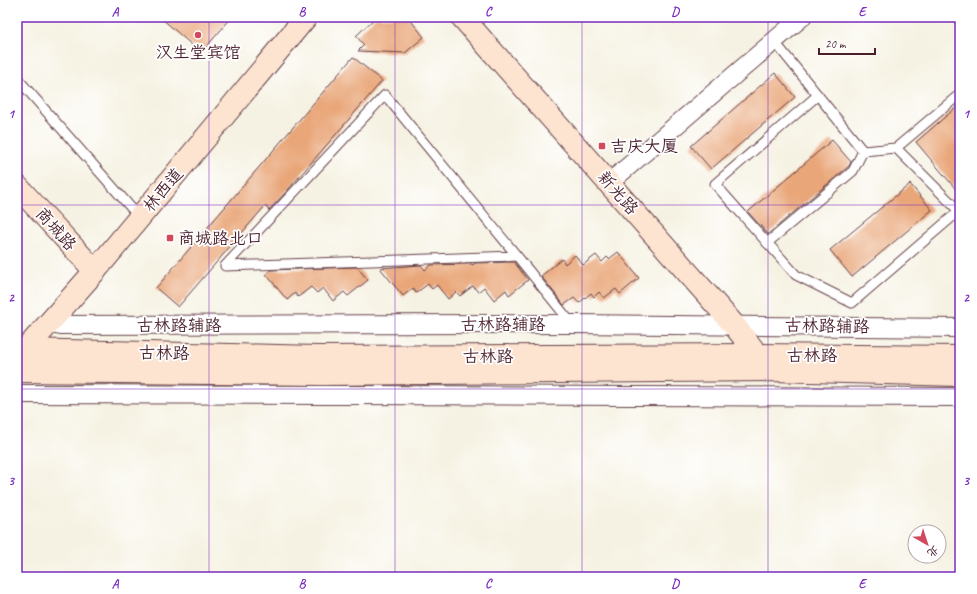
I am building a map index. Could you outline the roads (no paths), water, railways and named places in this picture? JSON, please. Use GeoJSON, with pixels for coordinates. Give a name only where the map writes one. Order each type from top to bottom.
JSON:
{"type":"FeatureCollection","features":[{"type":"Feature","properties":{"kind":"main road","name":"林西道"},"geometry":{"type":"LineString","coordinates":[[19,354],[95,272],[306,17]]}},
{"type":"Feature","properties":{"kind":"main road","name":"新光路"},"geometry":{"type":"LineString","coordinates":[[462,17],[734,325],[763,363]]}},
{"type":"Feature","properties":{"kind":"main road","name":"商城路"},"geometry":{"type":"LineString","coordinates":[[17,186],[95,272]]}},
{"type":"Feature","properties":{"kind":"main road","name":"古林路"},"geometry":{"type":"LineString","coordinates":[[19,354],[763,363],[960,375]]}},
{"type":"Feature","properties":{"kind":"main road","name":"古林路"},"geometry":{"type":"LineString","coordinates":[[17,370],[323,374],[960,357]]}},
{"type":"Feature","properties":{"kind":"street"},"geometry":{"type":"LineString","coordinates":[[609,183],[802,17]]}},
{"type":"Feature","properties":{"kind":"street","name":"古林路辅路"},"geometry":{"type":"LineString","coordinates":[[46,325],[572,324],[960,328]]}},
{"type":"Feature","properties":{"kind":"street"},"geometry":{"type":"LineString","coordinates":[[17,394],[960,397]]}},
{"type":"Feature","properties":{"kind":"lane"},"geometry":{"type":"LineString","coordinates":[[957,17],[960,21]]}},
{"type":"Feature","properties":{"kind":"lane"},"geometry":{"type":"LineString","coordinates":[[774,41],[863,151]]}},
{"type":"Feature","properties":{"kind":"lane"},"geometry":{"type":"LineString","coordinates":[[17,78],[140,218]]}},
{"type":"Feature","properties":{"kind":"lane"},"geometry":{"type":"LineString","coordinates":[[863,151],[896,148],[960,94]]}},
{"type":"Feature","properties":{"kind":"lane"},"geometry":{"type":"LineString","coordinates":[[517,256],[225,266],[385,95],[517,256],[572,324]]}},
{"type":"Feature","properties":{"kind":"lane"},"geometry":{"type":"LineString","coordinates":[[818,96],[715,184],[796,275],[852,303],[960,212],[896,148]]}},
{"type":"Feature","properties":{"kind":"lane"},"geometry":{"type":"LineString","coordinates":[[767,243],[853,171],[863,151]]}},
{"type":"Feature","properties":{"kind":"place","name":"汉生堂宾馆"},"geometry":{"type":"Point","coordinates":[198,35]}},
{"type":"Feature","properties":{"kind":"place","name":"吉庆大厦"},"geometry":{"type":"Point","coordinates":[602,146]}},
{"type":"Feature","properties":{"kind":"place","name":"商城路北口"},"geometry":{"type":"Point","coordinates":[170,238]}}]}
